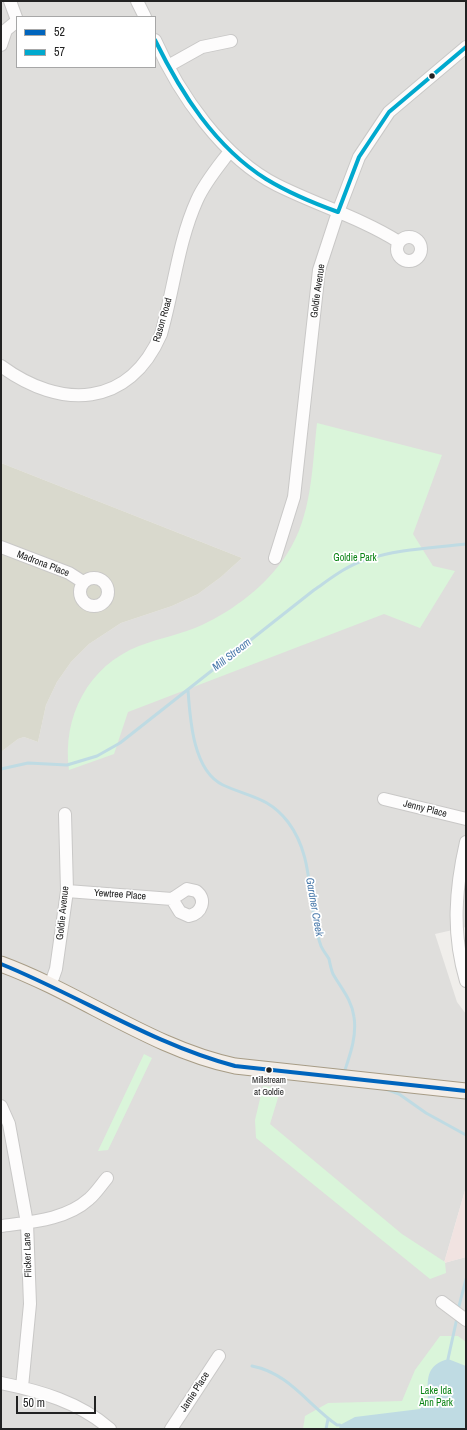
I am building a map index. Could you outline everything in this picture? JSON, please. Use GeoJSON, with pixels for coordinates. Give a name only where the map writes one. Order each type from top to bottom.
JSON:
{"type":"FeatureCollection","features":[{"type":"Feature","properties":{"kind":"main road"},"geometry":{"type":"LineString","coordinates":[[1,964],[50,986],[181,1050],[213,1062],[235,1066],[466,1091]]}},
{"type":"Feature","properties":{"kind":"street"},"geometry":{"type":"LineString","coordinates":[[10,1],[16,17]]}},
{"type":"Feature","properties":{"kind":"street"},"geometry":{"type":"LineString","coordinates":[[137,1],[144,16]]}},
{"type":"Feature","properties":{"kind":"street"},"geometry":{"type":"LineString","coordinates":[[1,45],[6,30],[16,21]]}},
{"type":"Feature","properties":{"kind":"street"},"geometry":{"type":"LineString","coordinates":[[162,60],[202,47],[231,41]]}},
{"type":"Feature","properties":{"kind":"street"},"geometry":{"type":"LineString","coordinates":[[156,43],[162,60],[194,108],[230,151],[255,172],[275,184],[378,229],[398,242]]}},
{"type":"Feature","properties":{"kind":"street","name":"Goldie Avenue"},"geometry":{"type":"LineString","coordinates":[[275,558],[294,497],[319,270],[338,212],[359,158],[389,112],[466,47]]}},
{"type":"Feature","properties":{"kind":"street","name":"Rason Road"},"geometry":{"type":"LineString","coordinates":[[2,369],[56,394],[78,396],[108,390],[130,377],[140,369],[155,349],[161,334],[184,235],[190,217],[207,182],[230,151]]}},
{"type":"Feature","properties":{"kind":"street","name":"Madrona Place"},"geometry":{"type":"LineString","coordinates":[[1,547],[69,573],[83,582]]}},
{"type":"Feature","properties":{"kind":"street","name":"Jenny Place"},"geometry":{"type":"LineString","coordinates":[[384,799],[466,818]]}},
{"type":"Feature","properties":{"kind":"street","name":"Goldie Avenue"},"geometry":{"type":"LineString","coordinates":[[50,986],[56,969],[67,891],[66,814]]}},
{"type":"Feature","properties":{"kind":"street"},"geometry":{"type":"LineString","coordinates":[[466,842],[458,877],[456,920],[462,968],[466,981]]}},
{"type":"Feature","properties":{"kind":"street","name":"Yewtree Place"},"geometry":{"type":"LineString","coordinates":[[67,891],[172,899]]}},
{"type":"Feature","properties":{"kind":"street","name":"Flicker Lane"},"geometry":{"type":"LineString","coordinates":[[1,1106],[9,1124],[27,1223],[30,1304],[22,1387]]}},
{"type":"Feature","properties":{"kind":"street"},"geometry":{"type":"LineString","coordinates":[[1,1226],[27,1223],[68,1213],[89,1199],[107,1178]]}},
{"type":"Feature","properties":{"kind":"street"},"geometry":{"type":"LineString","coordinates":[[442,1302],[466,1320]]}},
{"type":"Feature","properties":{"kind":"street","name":"Jamie Place"},"geometry":{"type":"LineString","coordinates":[[171,1429],[219,1356]]}},
{"type":"Feature","properties":{"kind":"street"},"geometry":{"type":"LineString","coordinates":[[1,1383],[22,1387],[66,1401],[97,1418],[110,1429]]}},
{"type":"Feature","properties":{"kind":"shaded area"},"geometry":{"type":"Polygon","coordinates":[[[1,1],[466,1],[466,927],[435,934],[457,1002],[466,1014],[466,1187],[444,1263],[466,1257],[466,1429],[1,1429],[1,752],[18,739],[24,737],[38,742],[46,705],[57,682],[71,662],[89,644],[121,623],[172,606],[198,594],[221,577],[242,558],[1,463],[1,1]]]}},
{"type":"Feature","properties":{"kind":"shaded area"},"geometry":{"type":"Polygon","coordinates":[[[1,463],[242,558],[221,577],[198,594],[172,606],[121,623],[89,644],[71,662],[57,682],[46,705],[38,742],[24,737],[18,739],[1,752],[1,463]]]}},
{"type":"Feature","properties":{"kind":"shaded area"},"geometry":{"type":"Polygon","coordinates":[[[466,1187],[466,1257],[444,1263],[466,1187]]]}},
{"type":"Feature","properties":{"kind":"green space","name":"Goldie Park"},"geometry":{"type":"Polygon","coordinates":[[[317,423],[442,455],[413,534],[433,566],[455,571],[420,628],[384,614],[128,712],[114,754],[69,770],[68,750],[70,731],[75,713],[82,696],[93,680],[106,666],[121,655],[139,646],[187,631],[226,612],[249,596],[260,586],[287,554],[302,524],[310,491],[317,423]]]}},
{"type":"Feature","properties":{"kind":"green space"},"geometry":{"type":"Polygon","coordinates":[[[144,1054],[152,1058],[108,1150],[98,1151],[144,1054]]]}},
{"type":"Feature","properties":{"kind":"green space"},"geometry":{"type":"Polygon","coordinates":[[[263,1086],[281,1088],[270,1124],[402,1234],[445,1262],[446,1273],[430,1279],[256,1138],[255,1120],[263,1086]]]}},
{"type":"Feature","properties":{"kind":"green space","name":"Lake Ida Ann Park"},"geometry":{"type":"Polygon","coordinates":[[[440,1336],[458,1336],[466,1342],[466,1429],[303,1429],[305,1416],[328,1403],[402,1401],[415,1370],[440,1336]]]}},
{"type":"Feature","properties":{"kind":"water"},"geometry":{"type":"Polygon","coordinates":[[[448,1359],[466,1366],[466,1429],[339,1429],[340,1425],[355,1417],[420,1409],[428,1397],[428,1378],[432,1368],[448,1359]]]}},
{"type":"Feature","properties":{"kind":"waterway","name":"Mill Stream"},"geometry":{"type":"LineString","coordinates":[[1,769],[28,763],[67,765],[97,756],[120,743],[314,590],[338,573],[351,566],[365,560],[390,553],[466,544]]}},
{"type":"Feature","properties":{"kind":"waterway","name":"Gardner Creek"},"geometry":{"type":"LineString","coordinates":[[188,690],[190,715],[195,743],[205,768],[213,778],[223,785],[266,802],[273,807],[288,822],[297,836],[307,867],[313,915],[321,946],[329,959],[333,974],[346,994],[353,1011],[355,1024],[354,1038],[344,1073]]}},
{"type":"Feature","properties":{"kind":"waterway","name":"Gardner Creek"},"geometry":{"type":"LineString","coordinates":[[386,1089],[399,1094],[426,1113],[466,1135]]}},
{"type":"Feature","properties":{"kind":"waterway","name":"Gardner Creek"},"geometry":{"type":"LineString","coordinates":[[458,1310],[466,1279]]}},
{"type":"Feature","properties":{"kind":"waterway","name":"Gardner Creek"},"geometry":{"type":"LineString","coordinates":[[448,1359],[457,1318]]}},
{"type":"Feature","properties":{"kind":"waterway"},"geometry":{"type":"LineString","coordinates":[[252,1366],[277,1375],[288,1382],[327,1417],[337,1425],[340,1425]]}},
{"type":"Feature","properties":{"kind":"waterway"},"geometry":{"type":"LineString","coordinates":[[326,1429],[328,1419]]}},
{"type":"Feature","properties":{"kind":"transit line","name":"57"},"geometry":{"type":"LineString","coordinates":[[156,42],[188,99],[215,135],[231,151],[248,166],[283,189],[338,212],[359,157],[389,112],[466,47]]}},
{"type":"Feature","properties":{"kind":"transit line","name":"52"},"geometry":{"type":"LineString","coordinates":[[1,964],[59,990],[145,1032],[204,1057],[235,1066],[466,1091]]}},
{"type":"Feature","properties":{"kind":"place","name":"Millstream at Goldie"},"geometry":{"type":"Point","coordinates":[269,1070]}}]}
